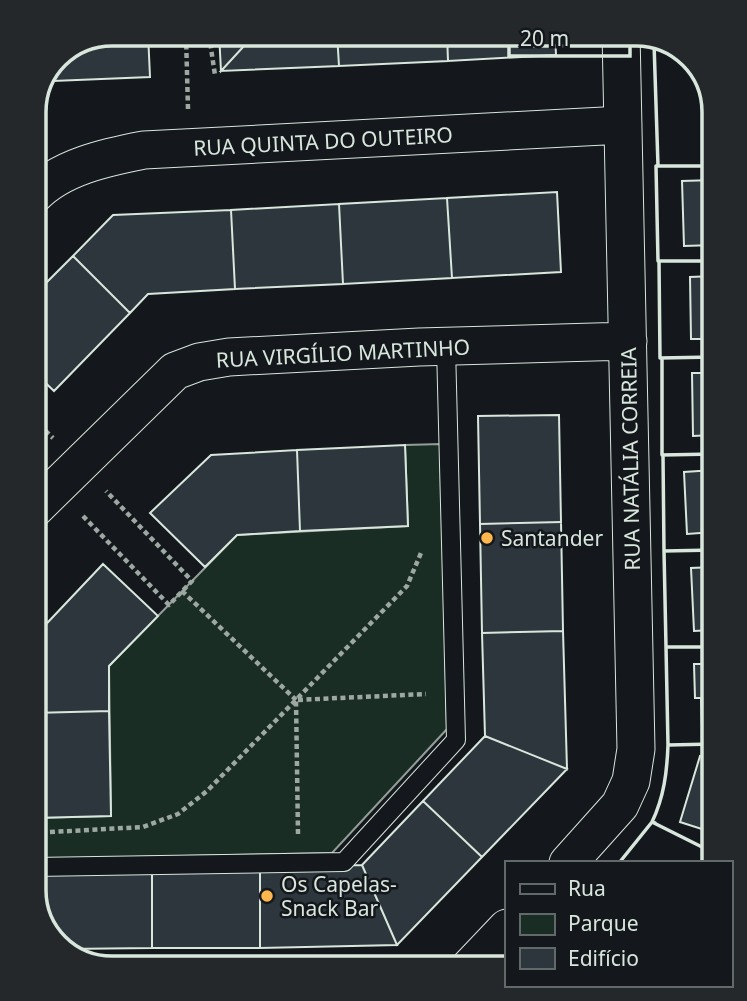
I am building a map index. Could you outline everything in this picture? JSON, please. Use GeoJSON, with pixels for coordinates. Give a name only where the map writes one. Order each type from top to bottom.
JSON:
{"type":"FeatureCollection","features":[{"type":"Feature","properties":{"kind":"street","name":"RUA NATÁLIA CORREIA"},"geometry":{"type":"LineString","coordinates":[[570,861],[620,805],[631,781],[636,749],[621,46]]}},
{"type":"Feature","properties":{"kind":"street","name":"RUA QUINTA DO OUTEIRO"},"geometry":{"type":"LineString","coordinates":[[46,185],[92,160],[144,150],[623,125]]}},
{"type":"Feature","properties":{"kind":"street","name":"RUA VIRGÍLIO MARTINHO"},"geometry":{"type":"LineString","coordinates":[[46,497],[175,371],[199,362],[229,357],[628,341]]}},
{"type":"Feature","properties":{"kind":"street"},"geometry":{"type":"LineString","coordinates":[[481,956],[505,930]]}},
{"type":"Feature","properties":{"kind":"lane"},"geometry":{"type":"LineString","coordinates":[[46,867],[344,862],[456,740],[446,347]]}},
{"type":"Feature","properties":{"kind":"path"},"geometry":{"type":"LineString","coordinates":[[186,46],[189,148]]}},
{"type":"Feature","properties":{"kind":"path"},"geometry":{"type":"LineString","coordinates":[[211,46],[215,75]]}},
{"type":"Feature","properties":{"kind":"path"},"geometry":{"type":"LineString","coordinates":[[109,545],[169,605],[192,581],[133,521]]}},
{"type":"Feature","properties":{"kind":"path"},"geometry":{"type":"LineString","coordinates":[[46,832],[143,827],[178,814],[207,791],[407,586],[422,550]]}},
{"type":"Feature","properties":{"kind":"path"},"geometry":{"type":"LineString","coordinates":[[182,591],[296,700],[298,863]]}},
{"type":"Feature","properties":{"kind":"path"},"geometry":{"type":"LineString","coordinates":[[296,700],[455,693]]}},
{"type":"Feature","properties":{"kind":"green space"},"geometry":{"type":"Polygon","coordinates":[[[441,444],[447,729],[332,853],[46,859],[46,818],[111,816],[109,666],[237,535],[408,526],[405,445],[441,444]]]}},
{"type":"Feature","properties":{"kind":"building"},"geometry":{"type":"Polygon","coordinates":[[[111,46],[149,46],[150,77],[53,81],[65,65],[86,50],[111,46]]]}},
{"type":"Feature","properties":{"kind":"building"},"geometry":{"type":"Polygon","coordinates":[[[220,46],[244,46],[221,71],[220,46]]]}},
{"type":"Feature","properties":{"kind":"building"},"geometry":{"type":"Polygon","coordinates":[[[244,46],[338,46],[339,66],[221,71],[244,46]]]}},
{"type":"Feature","properties":{"kind":"building"},"geometry":{"type":"Polygon","coordinates":[[[338,46],[447,46],[448,61],[339,66],[338,46]]]}},
{"type":"Feature","properties":{"kind":"building"},"geometry":{"type":"Polygon","coordinates":[[[447,46],[556,46],[556,55],[448,61],[447,46]]]}},
{"type":"Feature","properties":{"kind":"building"},"geometry":{"type":"Polygon","coordinates":[[[702,180],[702,245],[684,246],[682,181],[702,180]]]}},
{"type":"Feature","properties":{"kind":"building"},"geometry":{"type":"Polygon","coordinates":[[[557,192],[561,272],[452,278],[447,198],[557,192]]]}},
{"type":"Feature","properties":{"kind":"building"},"geometry":{"type":"Polygon","coordinates":[[[447,198],[452,278],[343,284],[339,204],[447,198]]]}},
{"type":"Feature","properties":{"kind":"building"},"geometry":{"type":"Polygon","coordinates":[[[339,204],[343,284],[235,289],[231,210],[339,204]]]}},
{"type":"Feature","properties":{"kind":"building"},"geometry":{"type":"Polygon","coordinates":[[[231,210],[235,289],[148,294],[130,313],[73,256],[113,215],[231,210]]]}},
{"type":"Feature","properties":{"kind":"building"},"geometry":{"type":"Polygon","coordinates":[[[73,256],[130,313],[54,391],[46,383],[46,283],[73,256]]]}},
{"type":"Feature","properties":{"kind":"building"},"geometry":{"type":"Polygon","coordinates":[[[702,276],[702,339],[691,339],[690,277],[702,276]]]}},
{"type":"Feature","properties":{"kind":"building"},"geometry":{"type":"Polygon","coordinates":[[[692,373],[702,373],[702,436],[693,436],[692,373]]]}},
{"type":"Feature","properties":{"kind":"building"},"geometry":{"type":"Polygon","coordinates":[[[559,415],[561,522],[480,524],[478,416],[559,415]]]}},
{"type":"Feature","properties":{"kind":"building"},"geometry":{"type":"Polygon","coordinates":[[[405,445],[408,526],[300,531],[297,450],[405,445]]]}},
{"type":"Feature","properties":{"kind":"building"},"geometry":{"type":"Polygon","coordinates":[[[297,450],[300,531],[237,535],[205,567],[150,513],[211,455],[297,450]]]}},
{"type":"Feature","properties":{"kind":"building"},"geometry":{"type":"Polygon","coordinates":[[[702,471],[702,533],[687,534],[684,472],[702,471]]]}},
{"type":"Feature","properties":{"kind":"building"},"geometry":{"type":"Polygon","coordinates":[[[561,522],[563,631],[482,633],[480,524],[561,522]]]}},
{"type":"Feature","properties":{"kind":"building"},"geometry":{"type":"Polygon","coordinates":[[[103,564],[158,616],[109,666],[109,711],[46,713],[46,624],[103,564]]]}},
{"type":"Feature","properties":{"kind":"building"},"geometry":{"type":"Polygon","coordinates":[[[691,568],[702,568],[702,631],[694,631],[691,568]]]}},
{"type":"Feature","properties":{"kind":"building"},"geometry":{"type":"Polygon","coordinates":[[[563,631],[567,769],[485,736],[482,633],[563,631]]]}},
{"type":"Feature","properties":{"kind":"building"},"geometry":{"type":"Polygon","coordinates":[[[694,664],[702,664],[702,728],[701,698],[695,698],[694,664]]]}},
{"type":"Feature","properties":{"kind":"building"},"geometry":{"type":"Polygon","coordinates":[[[109,711],[111,816],[46,818],[46,713],[109,711]]]}},
{"type":"Feature","properties":{"kind":"building"},"geometry":{"type":"Polygon","coordinates":[[[485,736],[567,769],[482,857],[423,801],[485,736]]]}},
{"type":"Feature","properties":{"kind":"building"},"geometry":{"type":"Polygon","coordinates":[[[700,756],[702,757],[702,829],[680,822],[700,756]]]}},
{"type":"Feature","properties":{"kind":"building"},"geometry":{"type":"Polygon","coordinates":[[[423,801],[482,857],[397,945],[362,865],[423,801]]]}},
{"type":"Feature","properties":{"kind":"building"},"geometry":{"type":"Polygon","coordinates":[[[362,865],[397,945],[260,948],[260,868],[362,865]]]}},
{"type":"Feature","properties":{"kind":"building"},"geometry":{"type":"Polygon","coordinates":[[[152,868],[260,868],[260,948],[152,948],[152,868]]]}},
{"type":"Feature","properties":{"kind":"building"},"geometry":{"type":"Polygon","coordinates":[[[152,868],[152,948],[82,949],[71,942],[59,930],[50,915],[46,898],[46,869],[152,868]]]}},
{"type":"Feature","properties":{"kind":"wall"},"geometry":{"type":"LineString","coordinates":[[654,48],[658,166]]}},
{"type":"Feature","properties":{"kind":"wall"},"geometry":{"type":"LineString","coordinates":[[702,166],[656,166],[658,261],[702,261]]}},
{"type":"Feature","properties":{"kind":"wall"},"geometry":{"type":"LineString","coordinates":[[659,261],[660,358],[702,357]]}},
{"type":"Feature","properties":{"kind":"wall"},"geometry":{"type":"LineString","coordinates":[[662,358],[662,455],[702,454]]}},
{"type":"Feature","properties":{"kind":"wall"},"geometry":{"type":"LineString","coordinates":[[663,455],[664,551],[702,550]]}},
{"type":"Feature","properties":{"kind":"wall"},"geometry":{"type":"LineString","coordinates":[[666,551],[666,647],[702,647]]}},
{"type":"Feature","properties":{"kind":"wall"},"geometry":{"type":"LineString","coordinates":[[666,647],[668,745]]}},
{"type":"Feature","properties":{"kind":"wall"},"geometry":{"type":"LineString","coordinates":[[702,744],[668,745],[664,784],[652,822],[702,847]]}},
{"type":"Feature","properties":{"kind":"wall"},"geometry":{"type":"LineString","coordinates":[[621,861],[652,822],[655,823]]}},
{"type":"Feature","properties":{"kind":"place","name":"Santander"},"geometry":{"type":"Point","coordinates":[487,538]}},
{"type":"Feature","properties":{"kind":"place","name":"Os Capelas- Snack Bar"},"geometry":{"type":"Point","coordinates":[267,896]}}]}
